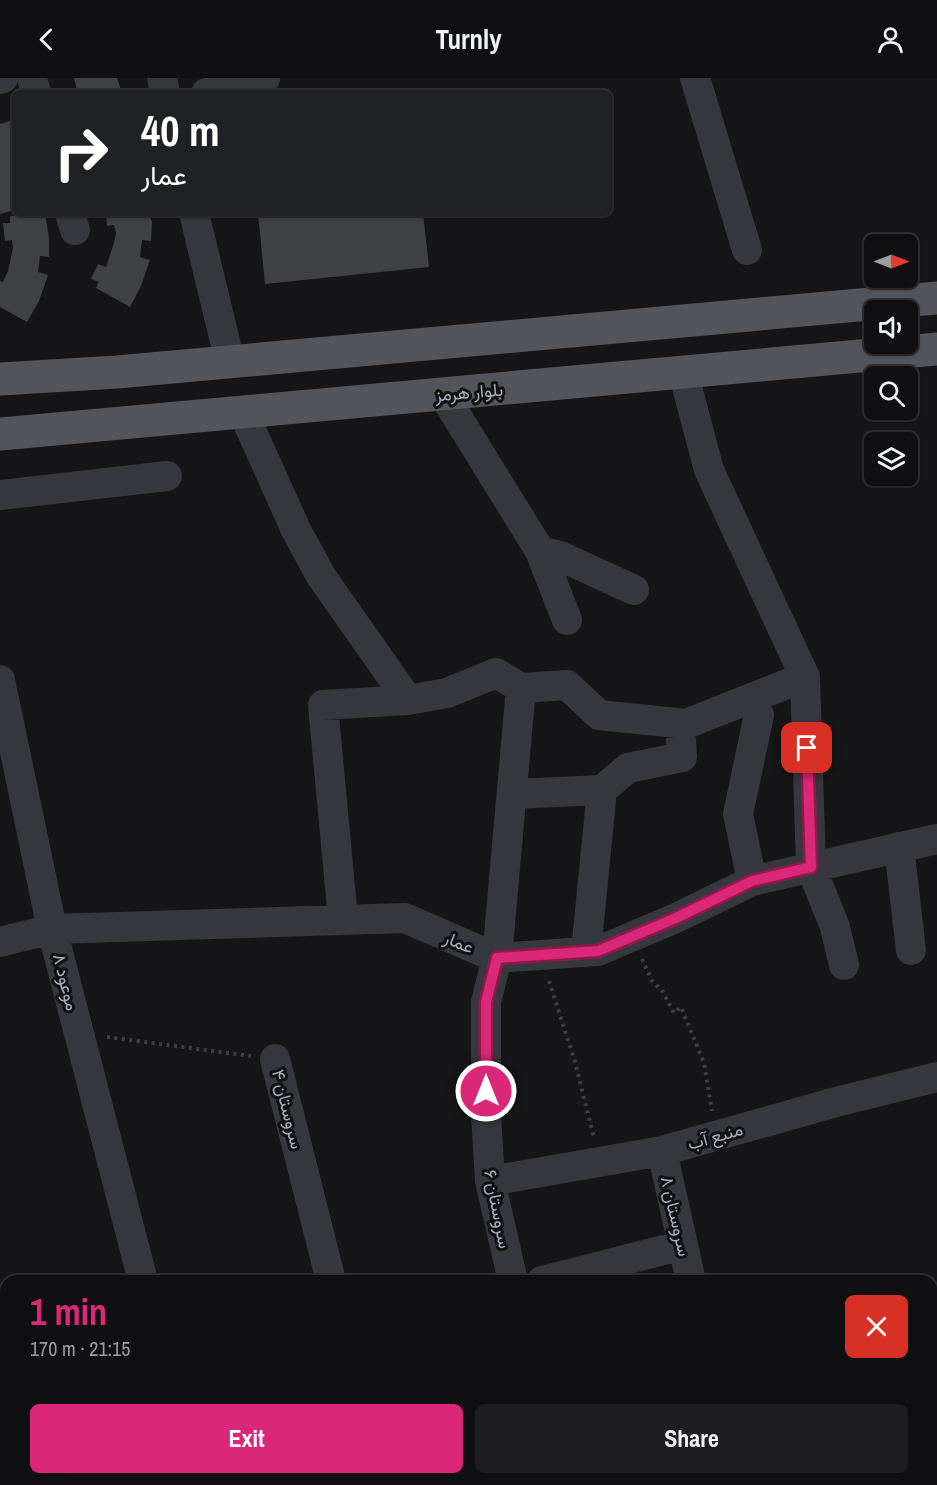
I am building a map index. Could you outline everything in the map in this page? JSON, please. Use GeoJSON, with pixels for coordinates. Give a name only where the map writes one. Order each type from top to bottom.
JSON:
{"type":"FeatureCollection","features":[{"type":"Feature","properties":{"kind":"main road"},"geometry":{"type":"LineString","coordinates":[[0,379],[230,362],[937,298]]}},
{"type":"Feature","properties":{"kind":"main road","name":"بلوار هرمز"},"geometry":{"type":"LineString","coordinates":[[0,434],[937,349]]}},
{"type":"Feature","properties":{"kind":"street"},"geometry":{"type":"LineString","coordinates":[[218,90],[265,78]]}},
{"type":"Feature","properties":{"kind":"street"},"geometry":{"type":"LineString","coordinates":[[695,78],[747,250]]}},
{"type":"Feature","properties":{"kind":"street"},"geometry":{"type":"LineString","coordinates":[[195,216],[230,362]]}},
{"type":"Feature","properties":{"kind":"street"},"geometry":{"type":"LineString","coordinates":[[683,372],[709,470],[805,677],[811,867],[835,927],[844,965]]}},
{"type":"Feature","properties":{"kind":"street"},"geometry":{"type":"LineString","coordinates":[[442,394],[540,551],[567,621]]}},
{"type":"Feature","properties":{"kind":"street"},"geometry":{"type":"LineString","coordinates":[[243,412],[296,530],[321,576],[408,700]]}},
{"type":"Feature","properties":{"kind":"street"},"geometry":{"type":"LineString","coordinates":[[0,495],[167,476]]}},
{"type":"Feature","properties":{"kind":"street"},"geometry":{"type":"LineString","coordinates":[[540,551],[560,556],[634,590]]}},
{"type":"Feature","properties":{"kind":"street"},"geometry":{"type":"LineString","coordinates":[[343,919],[323,705],[408,700],[447,693],[496,674],[522,688],[567,685],[599,715],[686,724],[805,677]]}},
{"type":"Feature","properties":{"kind":"street","name":"موعود ۸"},"geometry":{"type":"LineString","coordinates":[[0,680],[4,715],[52,928],[141,1275]]}},
{"type":"Feature","properties":{"kind":"street","name":"سروستان ۶"},"geometry":{"type":"LineString","coordinates":[[512,1275],[490,1181],[486,1113],[486,1002],[497,958],[522,688]]}},
{"type":"Feature","properties":{"kind":"street"},"geometry":{"type":"LineString","coordinates":[[752,881],[738,814],[759,715]]}},
{"type":"Feature","properties":{"kind":"street"},"geometry":{"type":"LineString","coordinates":[[512,794],[602,790],[628,768],[682,758],[680,724]]}},
{"type":"Feature","properties":{"kind":"street"},"geometry":{"type":"LineString","coordinates":[[586,952],[602,790]]}},
{"type":"Feature","properties":{"kind":"street","name":"عمار"},"geometry":{"type":"LineString","coordinates":[[0,942],[52,928],[405,918],[497,958],[598,951],[752,881],[937,839]]}},
{"type":"Feature","properties":{"kind":"street"},"geometry":{"type":"LineString","coordinates":[[900,847],[911,950]]}},
{"type":"Feature","properties":{"kind":"street","name":"سروستان ۴"},"geometry":{"type":"LineString","coordinates":[[275,1059],[329,1275]]}},
{"type":"Feature","properties":{"kind":"street","name":"منبع آب"},"geometry":{"type":"LineString","coordinates":[[490,1181],[662,1151],[836,1102],[937,1077]]}},
{"type":"Feature","properties":{"kind":"street","name":"سروستان ۸"},"geometry":{"type":"LineString","coordinates":[[662,1151],[690,1275]]}},
{"type":"Feature","properties":{"kind":"street"},"geometry":{"type":"LineString","coordinates":[[566,1275],[683,1245]]}},
{"type":"Feature","properties":{"kind":"path"},"geometry":{"type":"LineString","coordinates":[[633,936],[652,981],[663,992],[674,1012],[681,1007],[685,1016],[704,1063],[716,1136]]}},
{"type":"Feature","properties":{"kind":"path"},"geometry":{"type":"LineString","coordinates":[[540,955],[575,1062],[600,1162]]}},
{"type":"Feature","properties":{"kind":"path","name":"سروستان ۴"},"geometry":{"type":"LineString","coordinates":[[79,1033],[275,1059]]}},
{"type":"Feature","properties":{"kind":"building"},"geometry":{"type":"Polygon","coordinates":[[[74,78],[117,78],[121,90],[77,90],[74,78]]]}},
{"type":"Feature","properties":{"kind":"building"},"geometry":{"type":"Polygon","coordinates":[[[12,120],[12,211],[0,214],[0,124],[12,120]]]}},
{"type":"Feature","properties":{"kind":"building"},"geometry":{"type":"Polygon","coordinates":[[[10,216],[45,216],[49,238],[49,257],[40,256],[38,272],[48,275],[39,301],[27,322],[0,307],[0,281],[3,282],[8,271],[13,248],[12,240],[5,241],[3,223],[10,223],[10,216]]]}},
{"type":"Feature","properties":{"kind":"building"},"geometry":{"type":"Polygon","coordinates":[[[106,216],[150,216],[152,222],[151,241],[142,240],[140,257],[150,260],[141,286],[130,307],[96,288],[99,282],[91,279],[98,264],[106,267],[114,243],[116,233],[114,225],[107,226],[106,216]]]}},
{"type":"Feature","properties":{"kind":"building"},"geometry":{"type":"Polygon","coordinates":[[[258,216],[423,216],[429,267],[265,284],[258,216]]]}},
{"type":"Feature","properties":{"kind":"route"},"geometry":{"type":"LineString","coordinates":[[486,1091],[486,1002],[497,958],[598,951],[676,918],[752,881],[811,867],[807,748]]}}]}
